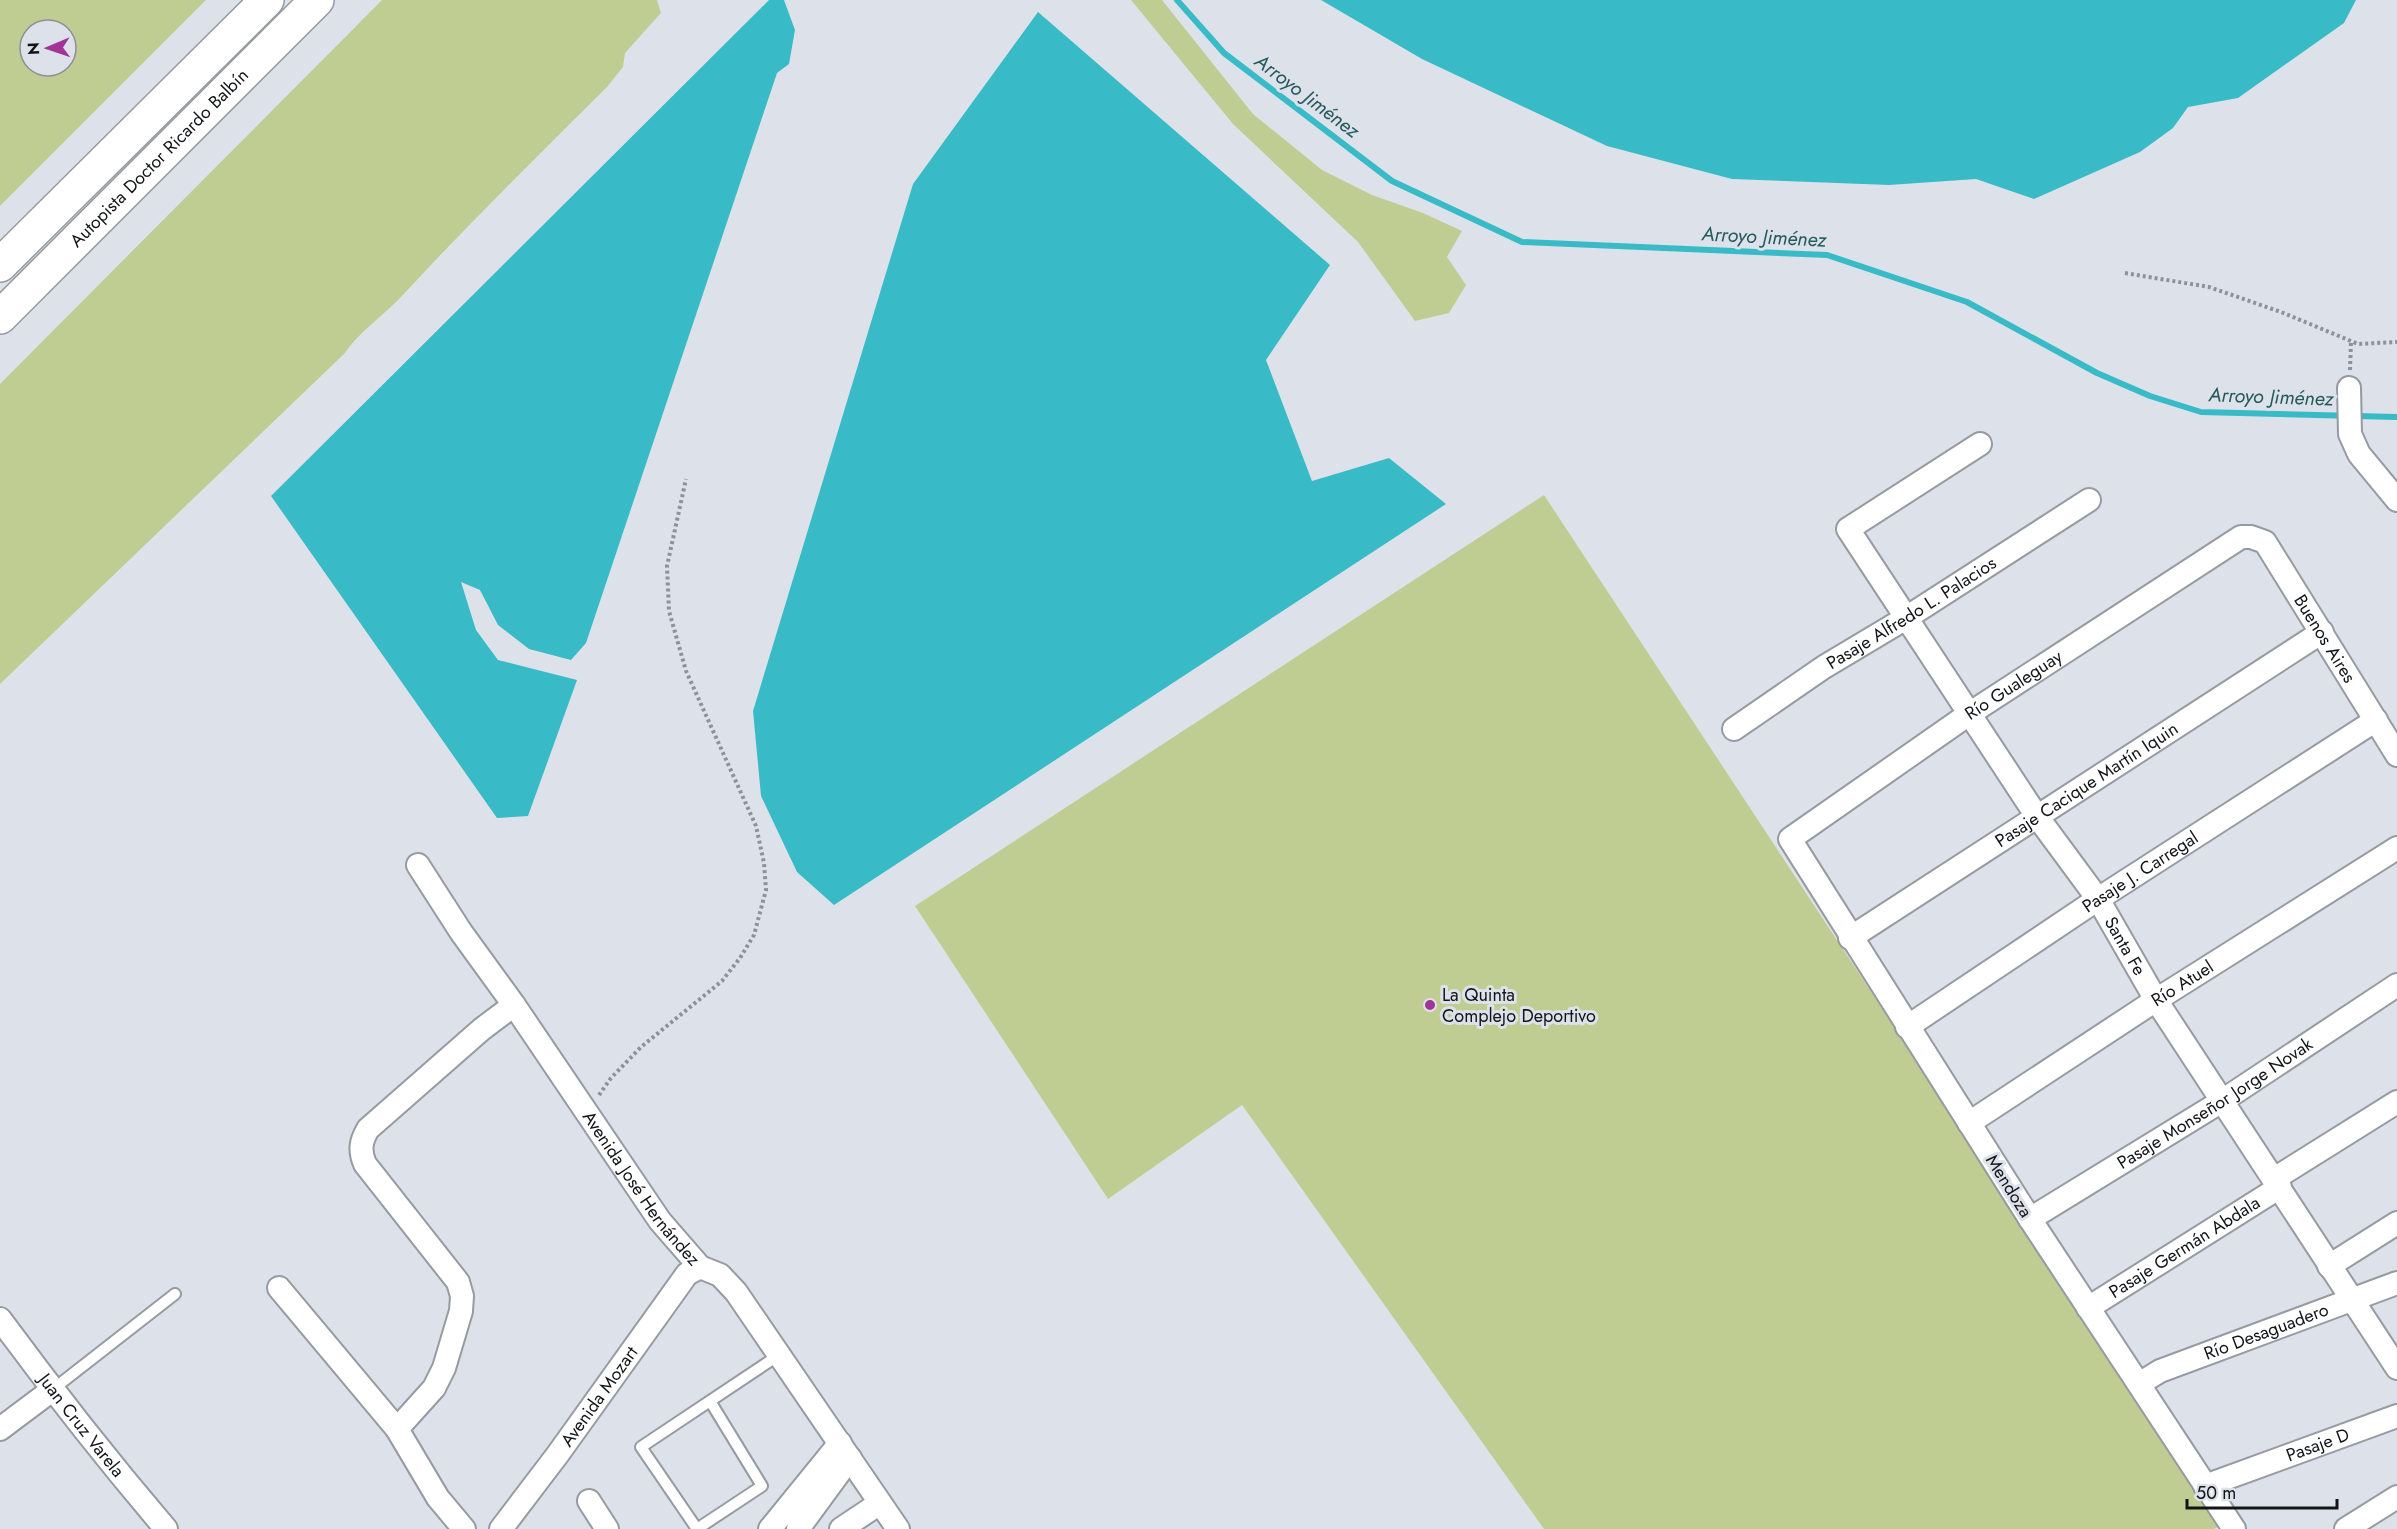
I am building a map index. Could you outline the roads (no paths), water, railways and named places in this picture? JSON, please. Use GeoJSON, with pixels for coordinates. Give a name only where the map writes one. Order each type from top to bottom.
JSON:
{"type":"FeatureCollection","features":[{"type":"Feature","properties":{"kind":"highway","name":"Autopista Doctor Ricardo Balbín"},"geometry":{"type":"LineString","coordinates":[[0,265],[267,0]]}},
{"type":"Feature","properties":{"kind":"highway","name":"Autopista Doctor Ricardo Balbín"},"geometry":{"type":"LineString","coordinates":[[0,317],[317,0]]}},
{"type":"Feature","properties":{"kind":"street"},"geometry":{"type":"LineString","coordinates":[[2349,388],[2350,434],[2359,454],[2397,500]]}},
{"type":"Feature","properties":{"kind":"street","name":"Santa Fe"},"geometry":{"type":"LineString","coordinates":[[1980,444],[1848,529],[2036,815],[2098,899],[2156,1000],[2397,1368]]}},
{"type":"Feature","properties":{"kind":"street","name":"Pasaje Alfredo L. Palacios"},"geometry":{"type":"LineString","coordinates":[[1734,729],[1824,667],[1906,618],[2090,500]]}},
{"type":"Feature","properties":{"kind":"street","name":"Buenos Aires"},"geometry":{"type":"LineString","coordinates":[[2241,537],[2251,537],[2265,542],[2397,755]]}},
{"type":"Feature","properties":{"kind":"street","name":"Río Gualeguay"},"geometry":{"type":"LineString","coordinates":[[1790,839],[1969,714],[2241,537]]}},
{"type":"Feature","properties":{"kind":"street","name":"Pasaje Cacique Martín Iquin"},"geometry":{"type":"LineString","coordinates":[[1850,938],[2036,815],[2322,632]]}},
{"type":"Feature","properties":{"kind":"street","name":"Pasaje J. Carregal"},"geometry":{"type":"LineString","coordinates":[[1907,1027],[2098,899],[2376,720]]}},
{"type":"Feature","properties":{"kind":"street","name":"Mendoza"},"geometry":{"type":"LineString","coordinates":[[1790,839],[1850,938],[2030,1219],[2234,1529]]}},
{"type":"Feature","properties":{"kind":"street","name":"Río Atuel"},"geometry":{"type":"LineString","coordinates":[[1969,1123],[2156,1000],[2397,848]]}},
{"type":"Feature","properties":{"kind":"street","name":"Avenida José Hernández"},"geometry":{"type":"LineString","coordinates":[[418,865],[461,932],[514,1005],[660,1221],[700,1268],[720,1275],[736,1292],[897,1529]]}},
{"type":"Feature","properties":{"kind":"street","name":"Pasaje Monseñor Jorge Novak"},"geometry":{"type":"LineString","coordinates":[[2030,1219],[2222,1101],[2397,985]]}},
{"type":"Feature","properties":{"kind":"street"},"geometry":{"type":"LineString","coordinates":[[396,1429],[434,1388],[444,1368],[461,1311],[462,1296],[458,1282],[365,1164],[361,1142],[368,1129],[482,1029],[514,1005]]}},
{"type":"Feature","properties":{"kind":"street","name":"Pasaje Germán Abdala"},"geometry":{"type":"LineString","coordinates":[[2088,1308],[2397,1102]]}},
{"type":"Feature","properties":{"kind":"street"},"geometry":{"type":"LineString","coordinates":[[2329,1266],[2397,1223]]}},
{"type":"Feature","properties":{"kind":"street","name":"Avenida Mozart"},"geometry":{"type":"LineString","coordinates":[[501,1529],[565,1445],[687,1274],[700,1268]]}},
{"type":"Feature","properties":{"kind":"street","name":"Río Desaguadero"},"geometry":{"type":"LineString","coordinates":[[2139,1384],[2160,1371],[2397,1284]]}},
{"type":"Feature","properties":{"kind":"street"},"geometry":{"type":"LineString","coordinates":[[279,1288],[396,1429],[438,1498],[464,1529]]}},
{"type":"Feature","properties":{"kind":"street","name":"Juan Cruz Varela"},"geometry":{"type":"LineString","coordinates":[[0,1319],[52,1390],[131,1490],[166,1529]]}},
{"type":"Feature","properties":{"kind":"street"},"geometry":{"type":"LineString","coordinates":[[0,1430],[52,1390]]}},
{"type":"Feature","properties":{"kind":"street","name":"Pasaje D"},"geometry":{"type":"LineString","coordinates":[[2205,1486],[2397,1416]]}},
{"type":"Feature","properties":{"kind":"street"},"geometry":{"type":"LineString","coordinates":[[770,1529],[845,1451]]}},
{"type":"Feature","properties":{"kind":"street"},"geometry":{"type":"LineString","coordinates":[[798,1529],[845,1451]]}},
{"type":"Feature","properties":{"kind":"street"},"geometry":{"type":"LineString","coordinates":[[2346,1529],[2397,1497]]}},
{"type":"Feature","properties":{"kind":"street"},"geometry":{"type":"LineString","coordinates":[[589,1501],[607,1529]]}},
{"type":"Feature","properties":{"kind":"street"},"geometry":{"type":"LineString","coordinates":[[841,1529],[880,1503]]}},
{"type":"Feature","properties":{"kind":"lane"},"geometry":{"type":"LineString","coordinates":[[52,1390],[175,1294]]}},
{"type":"Feature","properties":{"kind":"lane"},"geometry":{"type":"LineString","coordinates":[[710,1401],[762,1486],[697,1529],[641,1447],[710,1401],[779,1355]]}},
{"type":"Feature","properties":{"kind":"water"},"geometry":{"type":"Polygon","coordinates":[[[769,0],[784,0],[795,30],[789,64],[777,73],[586,643],[571,660],[529,649],[498,625],[480,590],[461,582],[476,630],[498,660],[577,680],[528,816],[497,818],[271,496],[769,0]]]}},
{"type":"Feature","properties":{"kind":"water"},"geometry":{"type":"Polygon","coordinates":[[[1321,0],[2356,0],[2344,23],[2238,98],[2188,107],[2173,128],[2140,152],[2034,199],[1976,179],[1889,185],[1732,179],[1607,146],[1422,59],[1321,0]]]}},
{"type":"Feature","properties":{"kind":"water"},"geometry":{"type":"Polygon","coordinates":[[[1038,12],[1330,265],[1266,360],[1312,481],[1389,458],[1446,504],[834,905],[797,872],[761,796],[753,711],[913,184],[1038,12]]]}},
{"type":"Feature","properties":{"kind":"waterway","name":"Arroyo Jiménez"},"geometry":{"type":"LineString","coordinates":[[1177,0],[1224,53],[1392,181],[1522,242],[1827,255],[1967,302],[2097,373],[2150,396],[2201,412],[2397,417]]}},
{"type":"Feature","properties":{"kind":"place","name":"La Quinta Complejo Deportivo"},"geometry":{"type":"Point","coordinates":[1430,1005]}}]}
